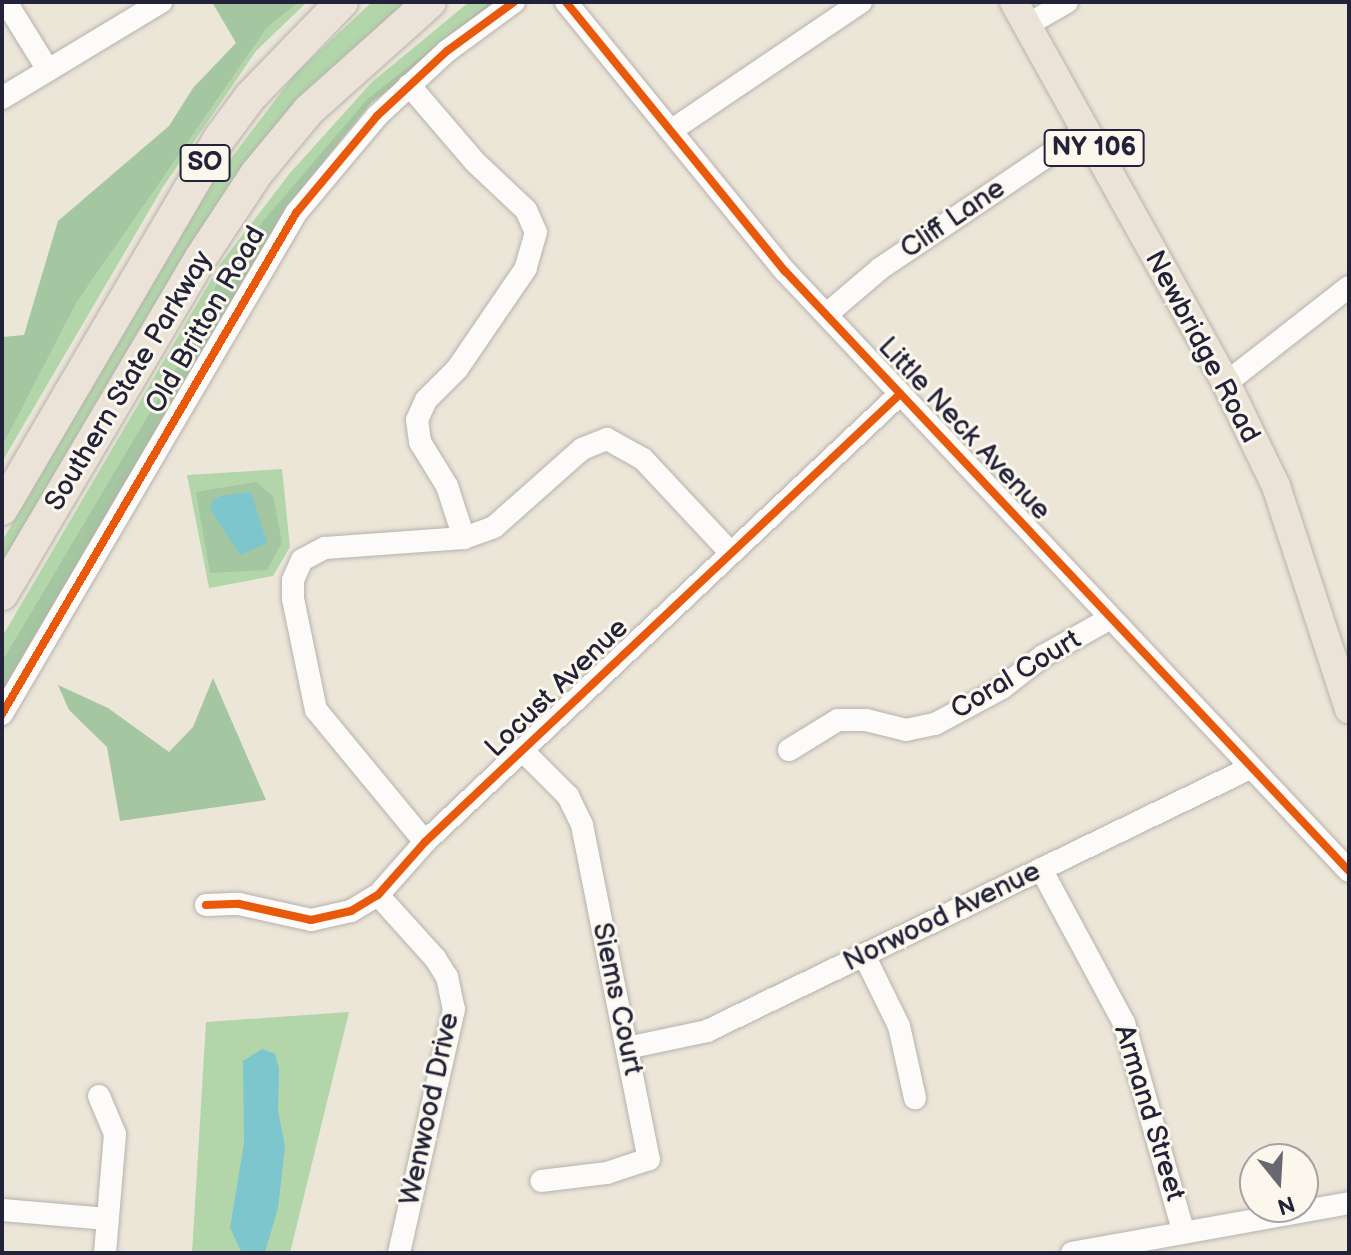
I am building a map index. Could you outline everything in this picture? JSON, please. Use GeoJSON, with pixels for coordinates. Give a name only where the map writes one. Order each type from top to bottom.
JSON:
{"type":"FeatureCollection","features":[{"type":"Feature","properties":{"kind":"highway","name":"Southern State Parkway"},"geometry":{"type":"LineString","coordinates":[[2,509],[219,139],[250,97],[342,2]]}},
{"type":"Feature","properties":{"kind":"highway","name":"Southern State Parkway"},"geometry":{"type":"LineString","coordinates":[[2,594],[200,259],[256,174],[309,110],[430,2]]}},
{"type":"Feature","properties":{"kind":"main road","name":"Newbridge Road"},"geometry":{"type":"LineString","coordinates":[[1021,14],[1226,383],[1276,486],[1343,663],[1349,709]]}},
{"type":"Feature","properties":{"kind":"street"},"geometry":{"type":"LineString","coordinates":[[6,2],[48,70]]}},
{"type":"Feature","properties":{"kind":"street"},"geometry":{"type":"LineString","coordinates":[[2,98],[161,2]]}},
{"type":"Feature","properties":{"kind":"street","name":"Old Britton Road"},"geometry":{"type":"LineString","coordinates":[[2,714],[282,234],[339,156],[409,85],[514,2]]}},
{"type":"Feature","properties":{"kind":"street","name":"Little Neck Avenue"},"geometry":{"type":"LineString","coordinates":[[566,2],[672,130],[735,213],[1109,619],[1349,871]]}},
{"type":"Feature","properties":{"kind":"street"},"geometry":{"type":"LineString","coordinates":[[672,130],[861,2]]}},
{"type":"Feature","properties":{"kind":"street"},"geometry":{"type":"LineString","coordinates":[[1021,14],[1067,2]]}},
{"type":"Feature","properties":{"kind":"street"},"geometry":{"type":"LineString","coordinates":[[409,85],[526,210],[536,232],[526,268],[457,369],[426,400],[417,420],[420,442],[447,486],[464,538]]}},
{"type":"Feature","properties":{"kind":"street","name":"Cliff Lane"},"geometry":{"type":"LineString","coordinates":[[827,314],[881,268],[1084,131]]}},
{"type":"Feature","properties":{"kind":"street"},"geometry":{"type":"LineString","coordinates":[[1226,383],[1349,287]]}},
{"type":"Feature","properties":{"kind":"street","name":"Locust Avenue"},"geometry":{"type":"LineString","coordinates":[[206,905],[239,904],[311,920],[351,911],[378,895],[425,842],[900,394]]}},
{"type":"Feature","properties":{"kind":"street"},"geometry":{"type":"LineString","coordinates":[[425,842],[316,710],[293,580],[302,560],[325,548],[464,538],[504,522],[582,449],[607,439],[643,459],[731,553]]}},
{"type":"Feature","properties":{"kind":"street","name":"Coral Court"},"geometry":{"type":"LineString","coordinates":[[789,750],[838,720],[866,720],[906,730],[935,724],[1002,688],[1043,656],[1109,619]]}},
{"type":"Feature","properties":{"kind":"street","name":"Siems Court"},"geometry":{"type":"LineString","coordinates":[[523,751],[578,812],[649,1159],[607,1173],[541,1181]]}},
{"type":"Feature","properties":{"kind":"street","name":"Norwood Avenue"},"geometry":{"type":"LineString","coordinates":[[627,1048],[707,1031],[1250,768]]}},
{"type":"Feature","properties":{"kind":"street","name":"Armand Street"},"geometry":{"type":"LineString","coordinates":[[1041,869],[1124,1023],[1184,1233]]}},
{"type":"Feature","properties":{"kind":"street","name":"Wenwood Drive"},"geometry":{"type":"LineString","coordinates":[[378,895],[435,958],[447,977],[454,1009],[399,1253]]}},
{"type":"Feature","properties":{"kind":"street"},"geometry":{"type":"LineString","coordinates":[[864,955],[899,1026],[915,1098]]}},
{"type":"Feature","properties":{"kind":"street"},"geometry":{"type":"LineString","coordinates":[[99,1096],[115,1134],[105,1253]]}},
{"type":"Feature","properties":{"kind":"street"},"geometry":{"type":"LineString","coordinates":[[1072,1253],[1349,1203]]}},
{"type":"Feature","properties":{"kind":"street"},"geometry":{"type":"LineString","coordinates":[[2,1210],[108,1219]]}},
{"type":"Feature","properties":{"kind":"green space"},"geometry":{"type":"Polygon","coordinates":[[[212,2],[299,2],[267,28],[77,302],[2,447],[2,337],[24,335],[58,221],[169,126],[193,88],[236,43],[212,2]]]}},
{"type":"Feature","properties":{"kind":"green space"},"geometry":{"type":"Polygon","coordinates":[[[299,2],[307,2],[256,51],[163,187],[2,462],[2,447],[77,302],[267,28],[299,2]]]}},
{"type":"Feature","properties":{"kind":"green space"},"geometry":{"type":"Polygon","coordinates":[[[372,2],[405,2],[312,90],[2,571],[2,541],[213,182],[295,74],[372,2]]]}},
{"type":"Feature","properties":{"kind":"green space"},"geometry":{"type":"Polygon","coordinates":[[[469,2],[490,2],[367,99],[221,270],[201,326],[2,661],[2,637],[221,263],[290,173],[372,82],[469,2]]]}},
{"type":"Feature","properties":{"kind":"green space"},"geometry":{"type":"Polygon","coordinates":[[[490,2],[506,2],[371,103],[299,192],[2,692],[2,661],[201,326],[221,270],[367,99],[490,2]]]}},
{"type":"Feature","properties":{"kind":"green space"},"geometry":{"type":"Polygon","coordinates":[[[282,469],[290,547],[273,576],[209,588],[187,475],[282,469]]]}},
{"type":"Feature","properties":{"kind":"green space"},"geometry":{"type":"Polygon","coordinates":[[[256,482],[273,496],[282,542],[267,570],[210,573],[196,492],[256,482]]]}},
{"type":"Feature","properties":{"kind":"green space"},"geometry":{"type":"Polygon","coordinates":[[[213,678],[266,800],[120,821],[107,747],[69,710],[58,685],[108,708],[169,752],[193,727],[213,678]]]}},
{"type":"Feature","properties":{"kind":"green space"},"geometry":{"type":"Polygon","coordinates":[[[349,1012],[290,1253],[192,1253],[206,1022],[349,1012]]]}},
{"type":"Feature","properties":{"kind":"water"},"geometry":{"type":"Polygon","coordinates":[[[251,492],[267,543],[240,555],[210,509],[213,500],[221,496],[251,492]]]}},
{"type":"Feature","properties":{"kind":"water"},"geometry":{"type":"Polygon","coordinates":[[[262,1049],[275,1054],[279,1069],[278,1110],[285,1146],[278,1208],[265,1252],[242,1253],[230,1228],[244,1143],[243,1061],[262,1049]]]}},
{"type":"Feature","properties":{"kind":"cycle path"},"geometry":{"type":"LineString","coordinates":[[2,714],[296,213],[377,116],[447,51],[514,2]]}},
{"type":"Feature","properties":{"kind":"cycle path"},"geometry":{"type":"LineString","coordinates":[[566,2],[785,271],[1349,871]]}},
{"type":"Feature","properties":{"kind":"cycle path"},"geometry":{"type":"LineString","coordinates":[[206,905],[239,904],[311,920],[351,911],[378,895],[425,842],[900,394]]}}]}
